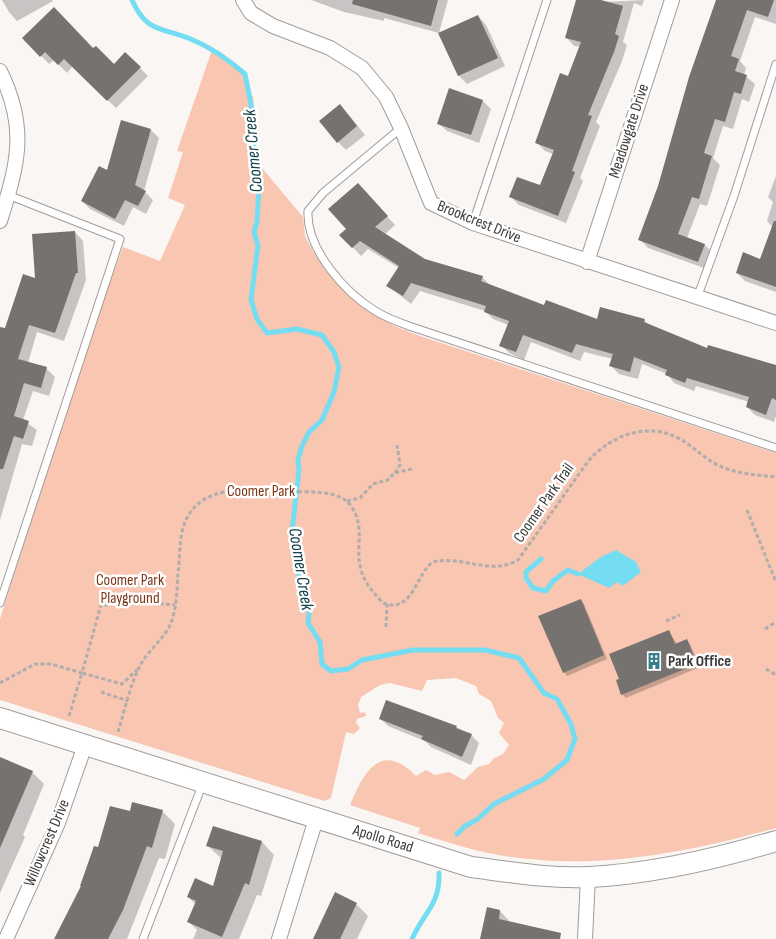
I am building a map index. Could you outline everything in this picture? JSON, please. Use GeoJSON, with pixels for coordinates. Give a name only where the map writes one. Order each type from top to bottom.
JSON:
{"type":"FeatureCollection","features":[{"type":"Feature","properties":{"kind":"street","name":"Brookcrest Drive"},"geometry":{"type":"LineString","coordinates":[[243,0],[251,13],[273,26],[330,48],[362,68],[386,97],[402,128],[431,203],[473,223],[776,323]]}},
{"type":"Feature","properties":{"kind":"street","name":"Meadowgate Drive"},"geometry":{"type":"LineString","coordinates":[[587,262],[672,0]]}},
{"type":"Feature","properties":{"kind":"street"},"geometry":{"type":"LineString","coordinates":[[0,71],[10,91],[19,131],[14,179],[0,221]]}},
{"type":"Feature","properties":{"kind":"street","name":"Apollo Road"},"geometry":{"type":"LineString","coordinates":[[0,718],[471,867],[549,876],[588,877],[620,875],[729,856],[776,841]]}},
{"type":"Feature","properties":{"kind":"street","name":"Willowcrest Drive"},"geometry":{"type":"LineString","coordinates":[[6,939],[58,823],[85,745]]}},
{"type":"Feature","properties":{"kind":"street"},"geometry":{"type":"LineString","coordinates":[[279,939],[316,819]]}},
{"type":"Feature","properties":{"kind":"street"},"geometry":{"type":"LineString","coordinates":[[585,939],[588,877]]}},
{"type":"Feature","properties":{"kind":"lane"},"geometry":{"type":"LineString","coordinates":[[473,223],[547,0]]}},
{"type":"Feature","properties":{"kind":"lane"},"geometry":{"type":"LineString","coordinates":[[697,298],[740,178],[776,64]]}},
{"type":"Feature","properties":{"kind":"lane"},"geometry":{"type":"LineString","coordinates":[[402,128],[323,193],[308,211],[310,232],[318,253],[365,304],[377,312],[408,326],[776,448]]}},
{"type":"Feature","properties":{"kind":"lane"},"geometry":{"type":"LineString","coordinates":[[0,603],[120,239],[8,196]]}},
{"type":"Feature","properties":{"kind":"lane"},"geometry":{"type":"LineString","coordinates":[[143,939],[203,783]]}},
{"type":"Feature","properties":{"kind":"path","name":"Coomer Park Trail"},"geometry":{"type":"LineString","coordinates":[[387,604],[407,599],[428,565],[433,562],[488,567],[509,564],[518,560],[589,460],[602,448],[622,436],[638,432],[664,432],[681,440],[717,465],[740,472],[776,478]]}},
{"type":"Feature","properties":{"kind":"path"},"geometry":{"type":"LineString","coordinates":[[347,501],[360,498],[373,484],[388,480],[400,465],[397,445]]}},
{"type":"Feature","properties":{"kind":"path"},"geometry":{"type":"LineString","coordinates":[[394,473],[412,470]]}},
{"type":"Feature","properties":{"kind":"path"},"geometry":{"type":"LineString","coordinates":[[0,683],[36,664],[51,664],[122,684],[126,683],[139,668],[158,639],[168,629],[174,605],[182,531],[191,513],[210,498],[225,491],[250,488],[324,494],[338,496],[347,501],[356,513],[358,557],[361,572],[368,587],[387,604],[386,627]]}},
{"type":"Feature","properties":{"kind":"path"},"geometry":{"type":"LineString","coordinates":[[747,510],[776,582]]}},
{"type":"Feature","properties":{"kind":"path"},"geometry":{"type":"LineString","coordinates":[[153,603],[174,605]]}},
{"type":"Feature","properties":{"kind":"path"},"geometry":{"type":"LineString","coordinates":[[69,716],[102,605],[108,605]]}},
{"type":"Feature","properties":{"kind":"path"},"geometry":{"type":"LineString","coordinates":[[666,621],[680,615]]}},
{"type":"Feature","properties":{"kind":"path"},"geometry":{"type":"LineString","coordinates":[[765,629],[776,622]]}},
{"type":"Feature","properties":{"kind":"path"},"geometry":{"type":"LineString","coordinates":[[118,732],[139,668]]}},
{"type":"Feature","properties":{"kind":"path"},"geometry":{"type":"LineString","coordinates":[[766,669],[776,675]]}},
{"type":"Feature","properties":{"kind":"path"},"geometry":{"type":"LineString","coordinates":[[101,692],[128,701]]}},
{"type":"Feature","properties":{"kind":"green space","name":"Coomer Park"},"geometry":{"type":"Polygon","coordinates":[[[212,50],[244,74],[246,87],[253,97],[257,162],[303,217],[305,236],[329,274],[369,312],[397,327],[420,336],[776,453],[776,828],[669,853],[597,861],[560,861],[524,859],[470,849],[418,833],[420,828],[350,805],[361,781],[375,765],[383,761],[393,761],[404,766],[416,776],[426,770],[435,775],[449,772],[464,780],[478,767],[489,764],[494,758],[503,754],[509,745],[499,733],[504,723],[498,718],[491,701],[479,694],[476,686],[456,678],[427,680],[422,691],[390,683],[380,685],[361,697],[358,705],[360,713],[365,712],[366,716],[357,719],[356,723],[360,728],[354,734],[346,732],[331,798],[324,801],[0,700],[0,619],[93,326],[123,247],[160,261],[185,205],[168,198],[183,152],[177,151],[212,50]]]}},
{"type":"Feature","properties":{"kind":"water"},"geometry":{"type":"Polygon","coordinates":[[[616,550],[636,562],[641,572],[623,586],[617,582],[609,588],[578,574],[601,557],[616,550]]]}},
{"type":"Feature","properties":{"kind":"building"},"geometry":{"type":"Polygon","coordinates":[[[353,0],[438,0],[431,26],[352,4],[353,0]]]}},
{"type":"Feature","properties":{"kind":"building"},"geometry":{"type":"Polygon","coordinates":[[[576,0],[601,0],[623,6],[615,34],[619,36],[588,115],[592,116],[572,171],[575,172],[558,216],[509,197],[517,177],[540,185],[554,150],[535,143],[560,73],[568,76],[581,42],[565,38],[576,0]]]}},
{"type":"Feature","properties":{"kind":"building"},"geometry":{"type":"Polygon","coordinates":[[[716,0],[774,0],[768,17],[747,10],[731,56],[739,59],[735,71],[747,75],[741,94],[734,92],[725,122],[715,119],[704,153],[712,156],[699,199],[692,197],[678,234],[705,244],[698,262],[638,240],[658,186],[689,77],[716,0]]]}},
{"type":"Feature","properties":{"kind":"building"},"geometry":{"type":"Polygon","coordinates":[[[54,7],[93,48],[96,46],[114,64],[125,52],[141,67],[107,101],[64,59],[58,65],[45,52],[40,57],[22,38],[54,7]]]}},
{"type":"Feature","properties":{"kind":"building"},"geometry":{"type":"Polygon","coordinates":[[[478,15],[498,58],[458,76],[438,33],[478,15]]]}},
{"type":"Feature","properties":{"kind":"building"},"geometry":{"type":"Polygon","coordinates":[[[449,88],[483,100],[471,135],[437,124],[449,88]]]}},
{"type":"Feature","properties":{"kind":"building"},"geometry":{"type":"Polygon","coordinates":[[[340,104],[357,126],[337,143],[319,121],[340,104]]]}},
{"type":"Feature","properties":{"kind":"building"},"geometry":{"type":"Polygon","coordinates":[[[121,120],[151,129],[135,185],[146,191],[138,206],[125,200],[115,219],[81,201],[99,166],[107,170],[121,120]]]}},
{"type":"Feature","properties":{"kind":"building"},"geometry":{"type":"Polygon","coordinates":[[[358,183],[388,216],[375,227],[425,259],[483,276],[481,281],[544,305],[546,300],[597,319],[600,307],[645,319],[644,322],[707,348],[708,345],[776,365],[776,400],[772,398],[766,415],[746,407],[749,397],[687,378],[685,383],[665,375],[667,370],[634,357],[630,372],[609,366],[613,354],[576,344],[572,353],[523,335],[516,352],[499,346],[509,321],[484,312],[486,306],[411,283],[403,296],[386,286],[399,266],[360,241],[352,248],[339,235],[346,229],[328,209],[358,183]]]}},
{"type":"Feature","properties":{"kind":"building"},"geometry":{"type":"Polygon","coordinates":[[[774,221],[776,221],[776,287],[736,273],[743,252],[760,259],[774,221]]]}},
{"type":"Feature","properties":{"kind":"building"},"geometry":{"type":"Polygon","coordinates":[[[75,231],[78,273],[76,273],[55,333],[29,325],[18,359],[47,367],[41,388],[24,383],[14,416],[29,421],[23,439],[14,436],[3,469],[0,469],[0,327],[5,328],[23,274],[35,278],[32,234],[75,231]]]}},
{"type":"Feature","properties":{"kind":"building"},"geometry":{"type":"Polygon","coordinates":[[[581,599],[604,655],[563,673],[538,616],[581,599]]]}},
{"type":"Feature","properties":{"kind":"building","name":"Park Office"},"geometry":{"type":"Polygon","coordinates":[[[669,630],[675,644],[687,639],[697,664],[621,695],[616,680],[619,679],[609,654],[669,630]]]}},
{"type":"Feature","properties":{"kind":"building"},"geometry":{"type":"Polygon","coordinates":[[[386,700],[457,726],[456,728],[472,734],[462,757],[421,739],[423,736],[379,719],[386,700]]]}},
{"type":"Feature","properties":{"kind":"building"},"geometry":{"type":"Polygon","coordinates":[[[0,757],[33,771],[0,848],[0,757]]]}},
{"type":"Feature","properties":{"kind":"building"},"geometry":{"type":"Polygon","coordinates":[[[132,802],[163,810],[152,848],[147,846],[123,910],[108,939],[54,939],[81,886],[94,846],[98,847],[110,806],[130,811],[132,802]]]}},
{"type":"Feature","properties":{"kind":"building"},"geometry":{"type":"Polygon","coordinates":[[[213,826],[262,841],[249,885],[245,883],[222,937],[187,922],[196,901],[187,897],[195,878],[213,886],[223,851],[206,846],[213,826]]]}},
{"type":"Feature","properties":{"kind":"building"},"geometry":{"type":"Polygon","coordinates":[[[335,892],[357,903],[340,939],[313,939],[335,892]]]}},
{"type":"Feature","properties":{"kind":"building"},"geometry":{"type":"Polygon","coordinates":[[[487,907],[500,910],[499,919],[561,933],[560,939],[480,939],[487,907]]]}},
{"type":"Feature","properties":{"kind":"waterway","name":"Coomer Creek"},"geometry":{"type":"LineString","coordinates":[[132,0],[138,11],[150,24],[207,47],[227,59],[245,74],[251,104],[255,165],[259,188],[257,222],[254,232],[258,245],[251,300],[257,319],[267,333],[297,329],[322,335],[334,352],[339,367],[334,392],[322,420],[309,432],[298,460],[299,470],[292,532],[299,565],[299,580],[310,603],[308,623],[320,642],[322,664],[331,671],[348,669],[362,660],[413,650],[485,650],[519,658],[544,693],[557,699],[571,724],[575,739],[567,760],[544,779],[494,804],[478,819],[465,826],[457,834]]}},
{"type":"Feature","properties":{"kind":"waterway"},"geometry":{"type":"LineString","coordinates":[[541,559],[526,572],[526,578],[533,588],[546,591],[553,581],[568,570],[578,574]]}},
{"type":"Feature","properties":{"kind":"waterway","name":"Coomer Creek"},"geometry":{"type":"LineString","coordinates":[[412,939],[434,901],[439,884],[439,873]]}},
{"type":"Feature","properties":{"kind":"place","name":"Park Office"},"geometry":{"type":"Point","coordinates":[654,661]}},
{"type":"Feature","properties":{"kind":"park label","name":"Coomer Park Playground"},"geometry":{"type":"Point","coordinates":[130,589]}}]}
